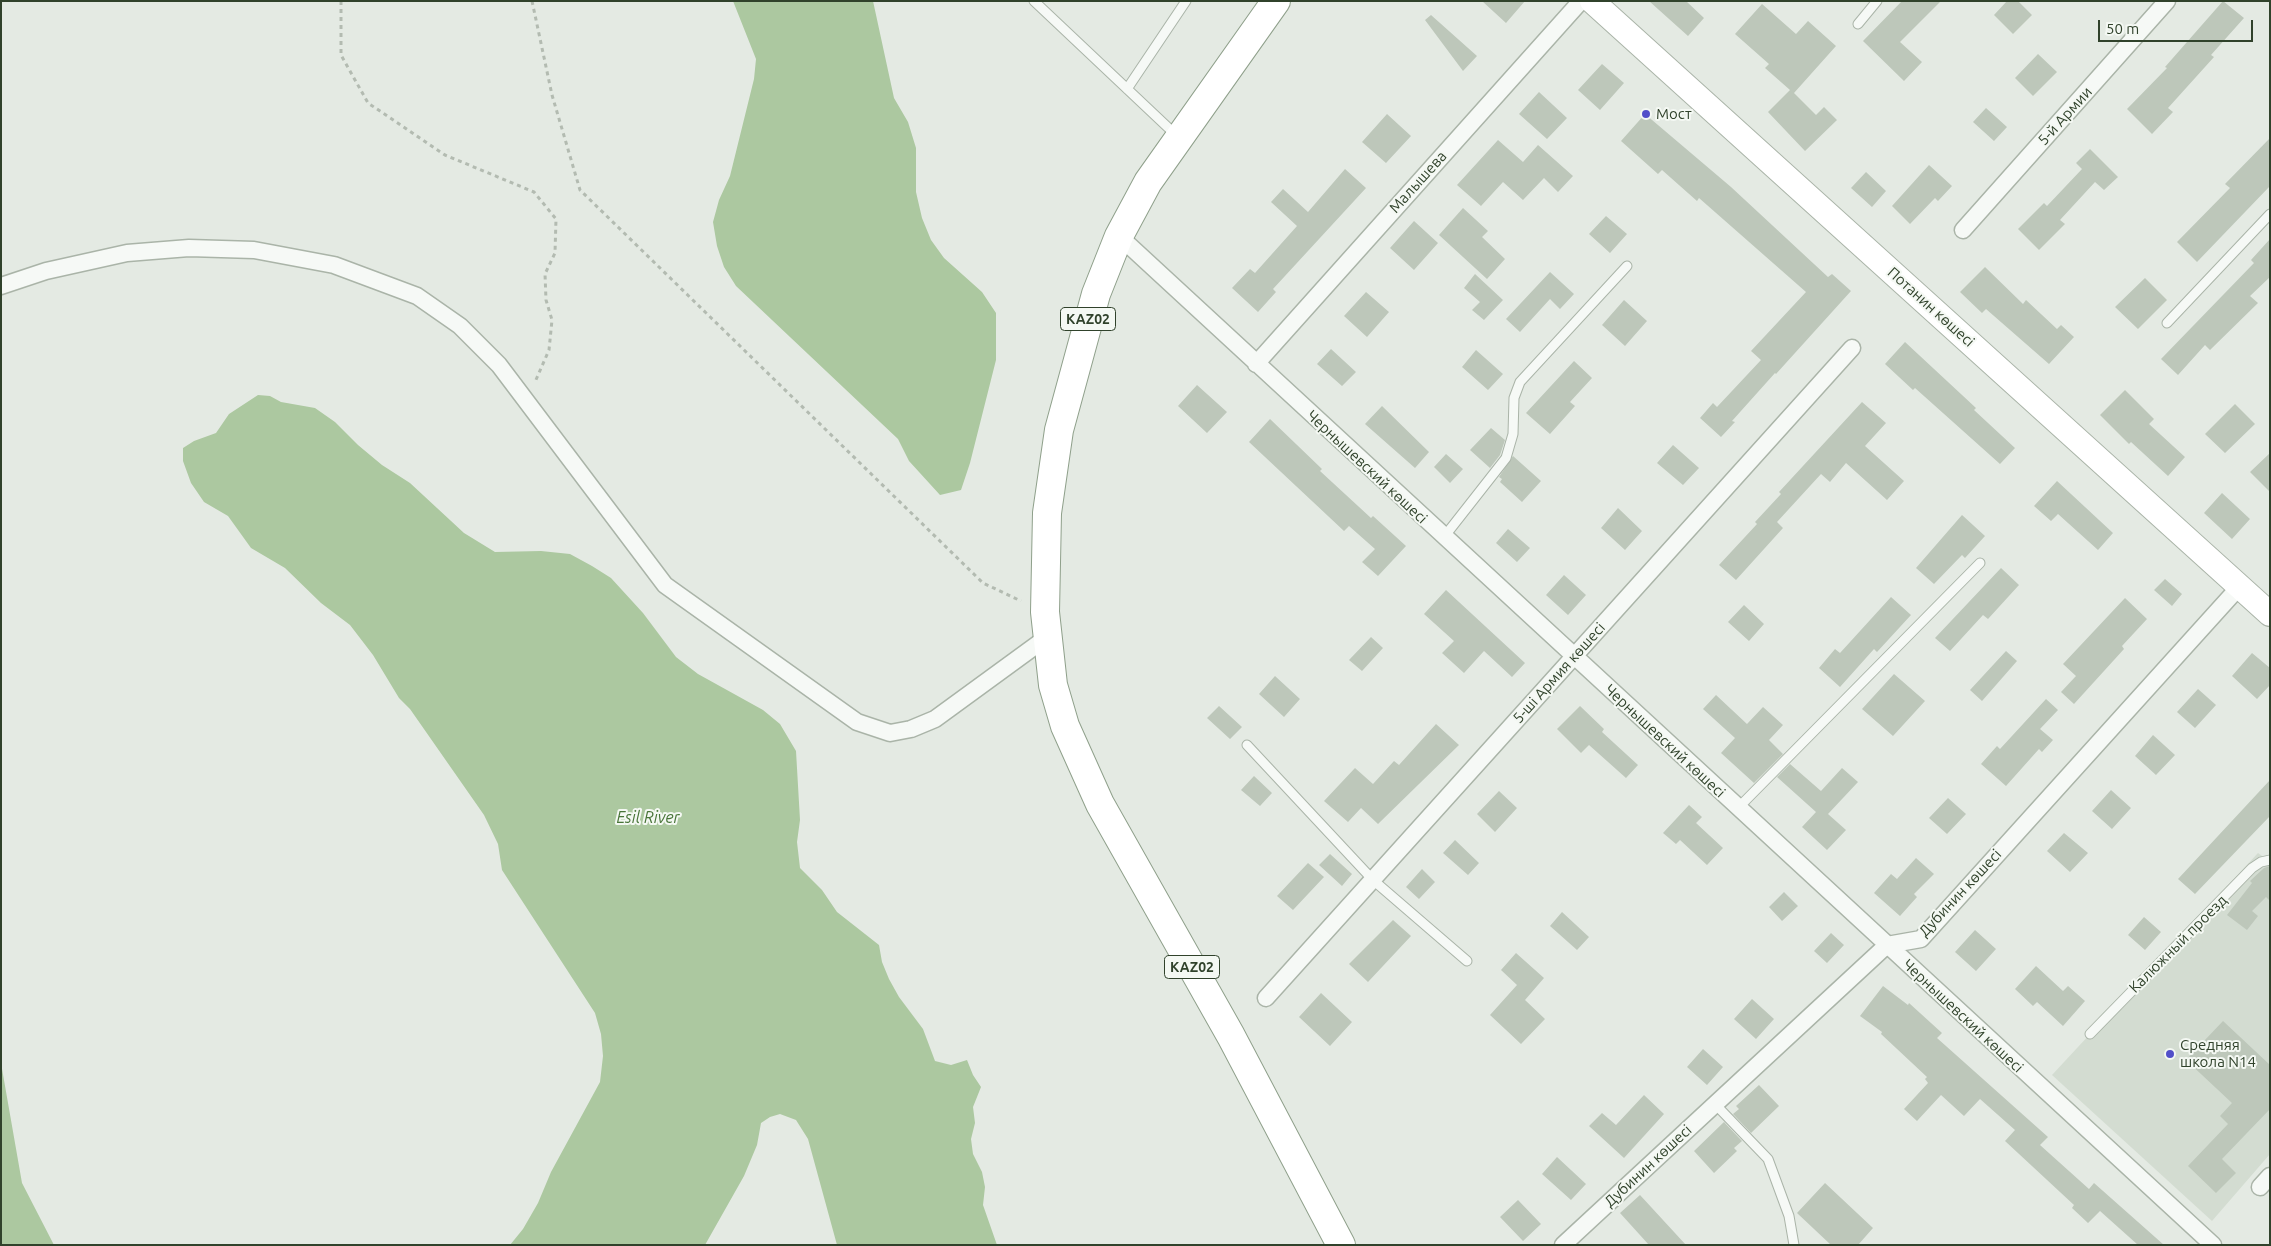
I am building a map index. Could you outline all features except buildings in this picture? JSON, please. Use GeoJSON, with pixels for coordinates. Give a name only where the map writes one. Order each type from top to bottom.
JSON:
{"type":"FeatureCollection","features":[{"type":"Feature","properties":{"kind":"highway","name":"KAZ02"},"geometry":{"type":"LineString","coordinates":[[1276,1],[1148,182],[1119,236],[1096,294],[1058,430],[1047,513],[1045,625],[1053,685],[1066,726],[1100,804],[1231,1036],[1341,1245]]}},
{"type":"Feature","properties":{"kind":"main road","name":"Потанин көшесі"},"geometry":{"type":"LineString","coordinates":[[1592,1],[2270,614]]}},
{"type":"Feature","properties":{"kind":"street","name":"Малышева"},"geometry":{"type":"LineString","coordinates":[[1256,364],[1581,1]]}},
{"type":"Feature","properties":{"kind":"street","name":"5-й Армии"},"geometry":{"type":"LineString","coordinates":[[1963,230],[2167,1]]}},
{"type":"Feature","properties":{"kind":"street","name":"Чернышевский көшесі"},"geometry":{"type":"LineString","coordinates":[[1119,236],[1887,945],[2206,1243]]}},
{"type":"Feature","properties":{"kind":"street"},"geometry":{"type":"LineString","coordinates":[[1,286],[46,271],[127,253],[189,248],[254,250],[334,265],[418,296],[460,326],[499,365],[665,585],[857,722],[890,733],[912,730],[927,723],[1045,625]]}},
{"type":"Feature","properties":{"kind":"street","name":"5-ші Армия көшесі"},"geometry":{"type":"LineString","coordinates":[[1266,998],[1852,348]]}},
{"type":"Feature","properties":{"kind":"street","name":"Дубинин көшесі"},"geometry":{"type":"LineString","coordinates":[[1569,1242],[1887,945],[1921,939],[2240,586]]}},
{"type":"Feature","properties":{"kind":"lane"},"geometry":{"type":"LineString","coordinates":[[1034,1],[1179,138]]}},
{"type":"Feature","properties":{"kind":"lane"},"geometry":{"type":"LineString","coordinates":[[1127,89],[1186,1]]}},
{"type":"Feature","properties":{"kind":"lane"},"geometry":{"type":"LineString","coordinates":[[1858,24],[1877,1]]}},
{"type":"Feature","properties":{"kind":"lane"},"geometry":{"type":"LineString","coordinates":[[2167,323],[2270,214]]}},
{"type":"Feature","properties":{"kind":"lane"},"geometry":{"type":"LineString","coordinates":[[1444,537],[1506,458],[1513,434],[1514,398],[1520,382],[1628,266]]}},
{"type":"Feature","properties":{"kind":"lane"},"geometry":{"type":"LineString","coordinates":[[1738,808],[1980,563]]}},
{"type":"Feature","properties":{"kind":"lane"},"geometry":{"type":"LineString","coordinates":[[1247,746],[1373,880],[1467,961]]}},
{"type":"Feature","properties":{"kind":"lane","name":"Калюжный проезд"},"geometry":{"type":"LineString","coordinates":[[2090,1034],[2252,868],[2261,862],[2270,860]]}},
{"type":"Feature","properties":{"kind":"lane"},"geometry":{"type":"LineString","coordinates":[[1715,1104],[1768,1159],[1789,1216],[1794,1245]]}},
{"type":"Feature","properties":{"kind":"path"},"geometry":{"type":"LineString","coordinates":[[341,1],[341,55],[368,103],[445,156],[534,192],[556,219],[555,253],[545,274],[546,300],[552,320],[549,350],[527,401]]}},
{"type":"Feature","properties":{"kind":"path"},"geometry":{"type":"LineString","coordinates":[[532,1],[552,95],[580,190],[983,583],[1045,625]]}},
{"type":"Feature","properties":{"kind":"shaded area","name":"Средняя школа N14"},"geometry":{"type":"Polygon","coordinates":[[[2258,853],[2270,862],[2270,1154],[2212,1221],[2052,1075],[2258,853]]]}},
{"type":"Feature","properties":{"kind":"water"},"geometry":{"type":"Polygon","coordinates":[[[733,1],[873,1],[894,98],[908,122],[916,148],[916,192],[922,218],[931,240],[944,258],[982,292],[996,313],[996,360],[970,463],[961,490],[940,495],[909,461],[898,439],[736,286],[724,267],[717,246],[713,222],[719,200],[730,176],[754,79],[756,59],[733,1]]]}},
{"type":"Feature","properties":{"kind":"water","name":"Esil River"},"geometry":{"type":"Polygon","coordinates":[[[258,395],[270,396],[281,402],[315,408],[335,422],[382,465],[410,483],[464,533],[495,552],[541,551],[570,554],[592,566],[611,578],[643,613],[676,657],[698,674],[763,710],[780,724],[796,751],[800,820],[797,842],[800,868],[822,890],[837,912],[879,945],[882,962],[889,979],[899,997],[923,1029],[935,1061],[951,1065],[967,1060],[973,1075],[981,1087],[973,1107],[975,1123],[971,1139],[973,1154],[982,1172],[985,1187],[983,1205],[997,1245],[837,1245],[808,1139],[796,1120],[780,1114],[770,1117],[761,1123],[757,1145],[744,1176],[705,1245],[510,1245],[523,1229],[538,1203],[551,1172],[600,1082],[603,1056],[601,1034],[595,1013],[502,870],[498,844],[484,815],[410,709],[399,698],[373,655],[350,625],[321,603],[285,568],[251,548],[228,516],[204,502],[191,483],[183,461],[183,448],[194,441],[216,433],[229,414],[258,395]]]}},
{"type":"Feature","properties":{"kind":"water"},"geometry":{"type":"Polygon","coordinates":[[[1,1063],[22,1183],[54,1245],[1,1245],[1,1063]]]}},
{"type":"Feature","properties":{"kind":"place","name":"Мост"},"geometry":{"type":"Point","coordinates":[1646,114]}},
{"type":"Feature","properties":{"kind":"place","name":"Средняя школа N14"},"geometry":{"type":"Point","coordinates":[2170,1054]}}]}
